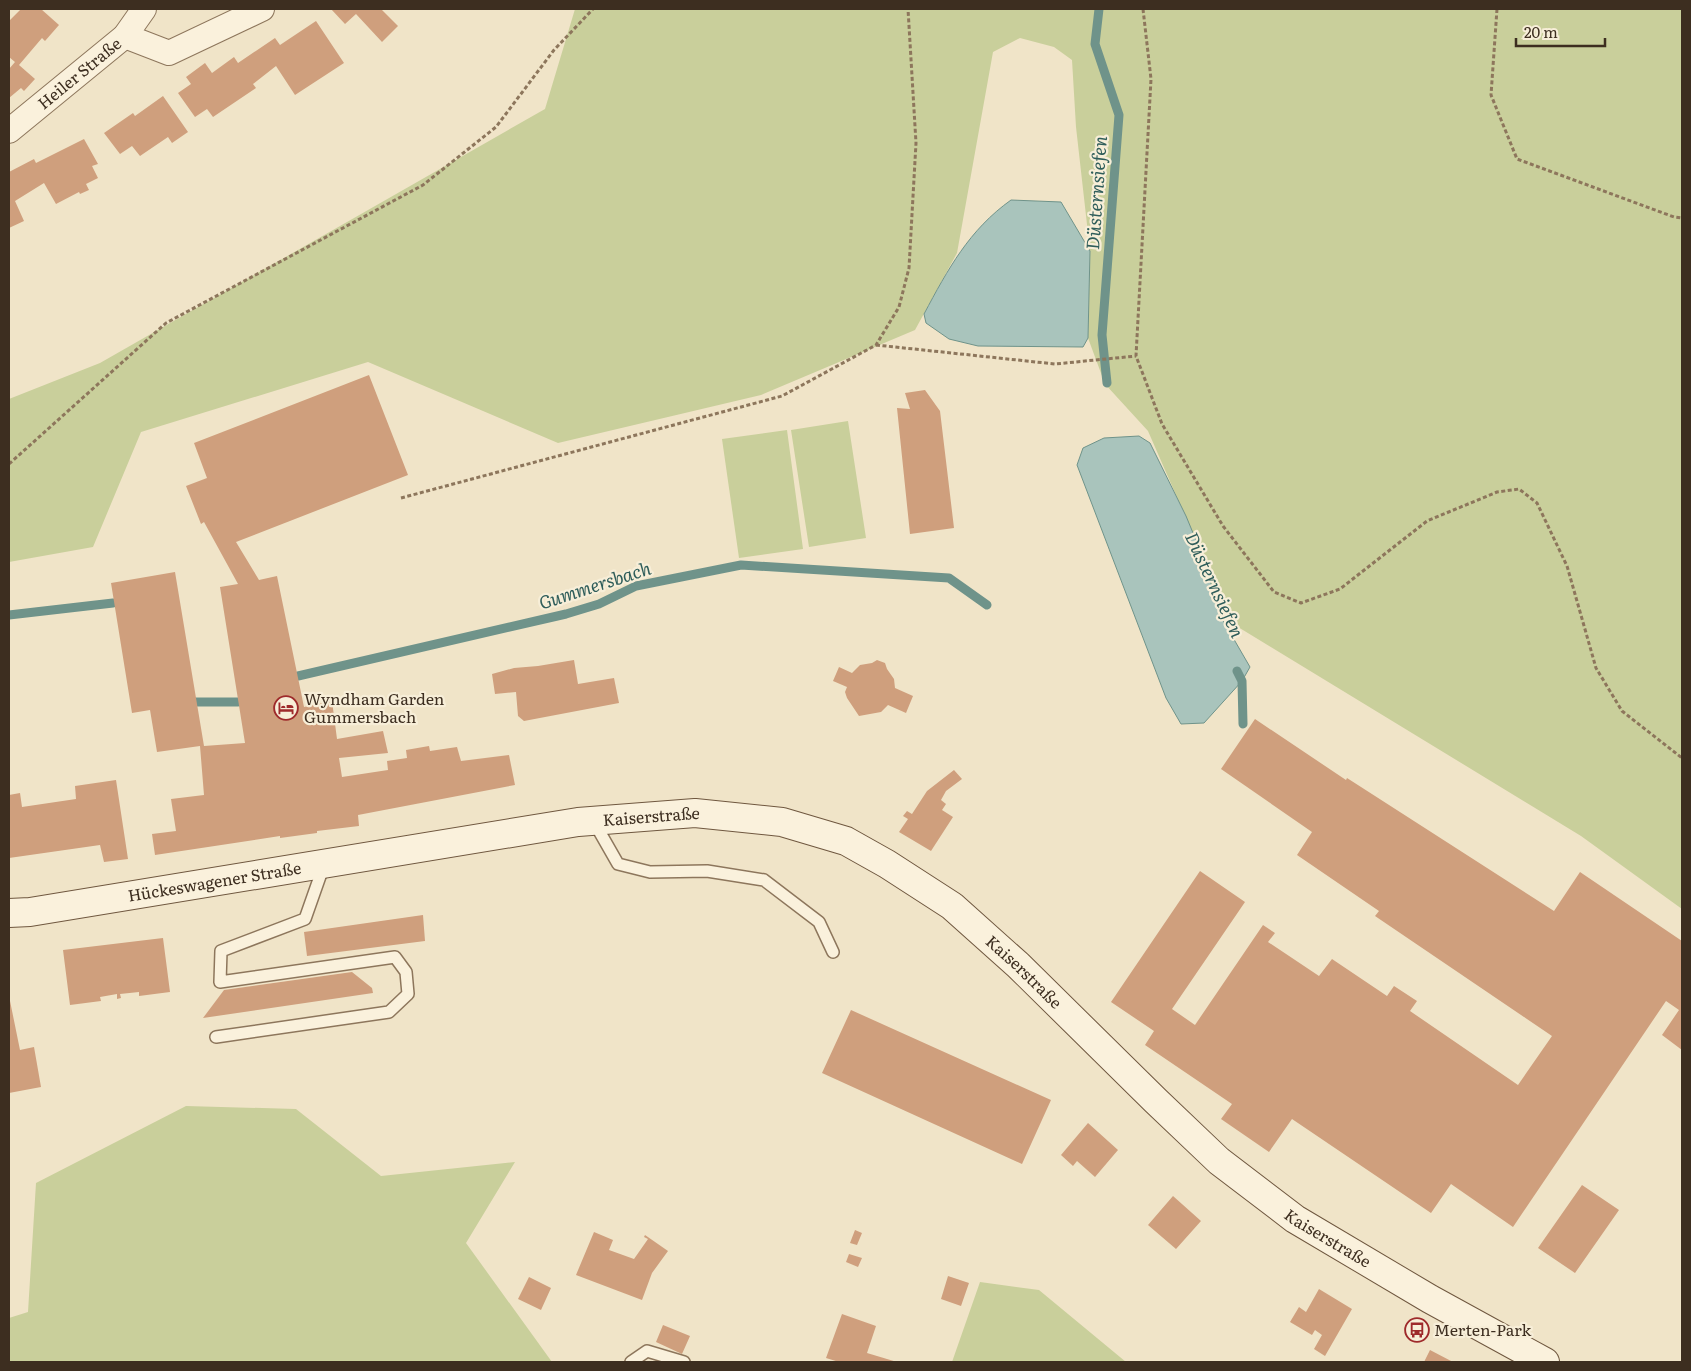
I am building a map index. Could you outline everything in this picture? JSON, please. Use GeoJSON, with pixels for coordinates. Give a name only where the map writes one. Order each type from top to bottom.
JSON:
{"type":"FeatureCollection","features":[{"type":"Feature","properties":{"kind":"street","name":"Heiler Straße"},"geometry":{"type":"LineString","coordinates":[[9,131],[125,36],[144,9]]}},
{"type":"Feature","properties":{"kind":"street"},"geometry":{"type":"LineString","coordinates":[[125,36],[169,53],[262,9]]}},
{"type":"Feature","properties":{"kind":"street","name":"Kaiserstraße"},"geometry":{"type":"LineString","coordinates":[[419,848],[593,821],[695,813],[782,822],[846,841],[887,864],[952,906],[1018,965],[1156,1102],[1212,1154],[1294,1219],[1430,1299],[1545,1362]]}},
{"type":"Feature","properties":{"kind":"street","name":"Hückeswagener Straße"},"geometry":{"type":"LineString","coordinates":[[9,913],[30,912],[419,848]]}},
{"type":"Feature","properties":{"kind":"lane"},"geometry":{"type":"LineString","coordinates":[[593,821],[618,864],[650,872],[707,871],[764,880],[819,922],[833,952]]}},
{"type":"Feature","properties":{"kind":"lane"},"geometry":{"type":"LineString","coordinates":[[216,1037],[389,1012],[408,994],[406,972],[395,957],[220,982],[221,951],[305,919],[324,864]]}},
{"type":"Feature","properties":{"kind":"lane"},"geometry":{"type":"LineString","coordinates":[[631,1362],[647,1351],[684,1362]]}},
{"type":"Feature","properties":{"kind":"path"},"geometry":{"type":"LineString","coordinates":[[9,464],[166,323],[423,185],[496,127],[554,50],[593,9]]}},
{"type":"Feature","properties":{"kind":"path"},"geometry":{"type":"LineString","coordinates":[[401,498],[782,396],[876,345],[899,306],[909,268],[916,144],[908,9]]}},
{"type":"Feature","properties":{"kind":"path"},"geometry":{"type":"LineString","coordinates":[[1143,9],[1151,79],[1136,356],[1162,424],[1223,526],[1274,592],[1301,603],[1340,589],[1427,521],[1497,492],[1519,489],[1537,503],[1567,566],[1596,668],[1622,711],[1682,758]]}},
{"type":"Feature","properties":{"kind":"path"},"geometry":{"type":"LineString","coordinates":[[1497,9],[1491,95],[1517,159],[1674,217],[1682,218]]}},
{"type":"Feature","properties":{"kind":"path"},"geometry":{"type":"LineString","coordinates":[[876,345],[1055,364],[1136,356]]}},
{"type":"Feature","properties":{"kind":"green space"},"geometry":{"type":"Polygon","coordinates":[[[575,9],[1682,9],[1682,909],[1581,836],[1220,616],[1203,557],[1148,431],[1105,384],[1088,338],[1090,251],[1076,127],[1072,60],[1054,47],[1020,38],[993,52],[957,253],[915,330],[761,395],[558,443],[368,362],[141,432],[93,547],[9,562],[9,399],[100,363],[545,109],[575,9]]]}},
{"type":"Feature","properties":{"kind":"green space"},"geometry":{"type":"Polygon","coordinates":[[[848,421],[866,538],[809,547],[791,430],[848,421]]]}},
{"type":"Feature","properties":{"kind":"green space"},"geometry":{"type":"Polygon","coordinates":[[[787,430],[803,549],[739,558],[722,439],[787,430]]]}},
{"type":"Feature","properties":{"kind":"green space"},"geometry":{"type":"Polygon","coordinates":[[[186,1106],[296,1109],[381,1176],[515,1162],[466,1243],[552,1362],[9,1362],[9,1318],[28,1312],[36,1183],[186,1106]]]}},
{"type":"Feature","properties":{"kind":"green space"},"geometry":{"type":"Polygon","coordinates":[[[980,1282],[1039,1290],[1126,1362],[952,1362],[980,1282]]]}},
{"type":"Feature","properties":{"kind":"water"},"geometry":{"type":"Polygon","coordinates":[[[1011,200],[1061,202],[1090,251],[1088,338],[1083,347],[978,346],[949,339],[926,323],[924,314],[961,251],[983,224],[1011,200]]]}},
{"type":"Feature","properties":{"kind":"water"},"geometry":{"type":"Polygon","coordinates":[[[1139,436],[1150,443],[1186,516],[1203,557],[1221,617],[1250,667],[1242,681],[1204,723],[1181,724],[1166,698],[1077,465],[1083,448],[1104,438],[1139,436]]]}},
{"type":"Feature","properties":{"kind":"building"},"geometry":{"type":"Polygon","coordinates":[[[21,9],[41,9],[59,25],[45,41],[42,38],[19,65],[35,79],[24,91],[21,88],[9,98],[9,69],[15,62],[9,57],[9,21],[21,9]]]}},
{"type":"Feature","properties":{"kind":"building"},"geometry":{"type":"Polygon","coordinates":[[[331,9],[381,9],[398,26],[382,42],[356,14],[345,24],[331,9]]]}},
{"type":"Feature","properties":{"kind":"building"},"geometry":{"type":"Polygon","coordinates":[[[316,21],[344,63],[295,95],[276,66],[253,84],[256,88],[213,117],[207,109],[195,117],[178,93],[191,84],[186,77],[205,63],[212,73],[234,57],[238,63],[275,38],[280,45],[316,21]]]}},
{"type":"Feature","properties":{"kind":"building"},"geometry":{"type":"Polygon","coordinates":[[[163,96],[188,132],[172,143],[168,137],[140,156],[132,146],[120,154],[104,133],[133,113],[135,116],[163,96]]]}},
{"type":"Feature","properties":{"kind":"building"},"geometry":{"type":"Polygon","coordinates":[[[84,139],[98,164],[92,166],[98,178],[86,184],[89,190],[80,194],[79,192],[56,204],[44,183],[15,201],[24,221],[9,228],[9,172],[34,159],[36,163],[84,139]]]}},
{"type":"Feature","properties":{"kind":"building","name":"Wyndham Garden Gummersbach"},"geometry":{"type":"Polygon","coordinates":[[[369,375],[408,475],[236,542],[259,580],[277,576],[304,707],[332,701],[337,739],[383,731],[388,753],[339,758],[342,777],[388,770],[387,761],[407,758],[406,750],[429,746],[430,751],[457,747],[461,761],[509,755],[515,785],[358,815],[359,826],[155,855],[152,834],[176,831],[171,799],[204,795],[200,746],[157,752],[150,710],[132,713],[111,583],[175,572],[204,746],[245,743],[220,587],[238,584],[204,522],[201,524],[186,486],[207,478],[194,443],[369,375]]]}},
{"type":"Feature","properties":{"kind":"building"},"geometry":{"type":"Polygon","coordinates":[[[925,390],[940,411],[954,528],[910,534],[897,408],[910,409],[905,393],[925,390]]]}},
{"type":"Feature","properties":{"kind":"building"},"geometry":{"type":"Polygon","coordinates":[[[574,660],[578,684],[614,678],[619,703],[524,721],[518,716],[516,692],[495,694],[492,674],[514,668],[574,660]]]}},
{"type":"Feature","properties":{"kind":"building"},"geometry":{"type":"Polygon","coordinates":[[[877,660],[885,663],[894,679],[895,688],[913,696],[906,713],[888,705],[881,712],[859,716],[847,698],[845,692],[847,687],[833,681],[839,667],[852,673],[860,665],[877,660]]]}},
{"type":"Feature","properties":{"kind":"building"},"geometry":{"type":"Polygon","coordinates":[[[1255,719],[1346,780],[1347,778],[1554,911],[1580,872],[1682,941],[1682,1050],[1662,1035],[1679,1010],[1666,1001],[1513,1227],[1451,1184],[1431,1213],[1292,1119],[1269,1152],[1221,1119],[1232,1104],[1145,1045],[1154,1031],[1111,1002],[1200,871],[1245,902],[1172,1009],[1195,1025],[1263,925],[1275,933],[1268,942],[1319,976],[1332,959],[1387,996],[1394,986],[1417,1001],[1410,1011],[1518,1085],[1552,1036],[1375,916],[1379,911],[1297,855],[1312,832],[1221,769],[1255,719]]]}},
{"type":"Feature","properties":{"kind":"building"},"geometry":{"type":"Polygon","coordinates":[[[954,770],[962,779],[946,791],[941,800],[946,804],[942,810],[953,817],[931,851],[899,832],[908,819],[903,816],[907,811],[912,814],[927,791],[954,770]]]}},
{"type":"Feature","properties":{"kind":"building"},"geometry":{"type":"Polygon","coordinates":[[[116,780],[128,859],[104,862],[100,845],[9,858],[9,795],[20,793],[22,807],[76,799],[75,786],[116,780]]]}},
{"type":"Feature","properties":{"kind":"building"},"geometry":{"type":"Polygon","coordinates":[[[423,915],[425,941],[307,956],[304,932],[423,915]]]}},
{"type":"Feature","properties":{"kind":"building"},"geometry":{"type":"Polygon","coordinates":[[[163,938],[170,992],[139,996],[139,992],[120,994],[121,998],[117,999],[117,994],[100,997],[101,1001],[70,1005],[63,950],[163,938]]]}},
{"type":"Feature","properties":{"kind":"building"},"geometry":{"type":"Polygon","coordinates":[[[352,972],[372,988],[373,993],[203,1018],[224,990],[352,972]]]}},
{"type":"Feature","properties":{"kind":"building"},"geometry":{"type":"Polygon","coordinates":[[[9,996],[20,1050],[34,1047],[41,1087],[9,1093],[9,996]]]}},
{"type":"Feature","properties":{"kind":"building"},"geometry":{"type":"Polygon","coordinates":[[[851,1010],[1051,1100],[1022,1164],[822,1073],[851,1010]]]}},
{"type":"Feature","properties":{"kind":"building"},"geometry":{"type":"Polygon","coordinates":[[[1088,1123],[1118,1150],[1095,1177],[1077,1161],[1073,1166],[1061,1155],[1088,1123]]]}},
{"type":"Feature","properties":{"kind":"building"},"geometry":{"type":"Polygon","coordinates":[[[1582,1185],[1619,1210],[1575,1273],[1538,1248],[1582,1185]]]}},
{"type":"Feature","properties":{"kind":"building"},"geometry":{"type":"Polygon","coordinates":[[[1173,1196],[1201,1221],[1176,1249],[1148,1225],[1173,1196]]]}},
{"type":"Feature","properties":{"kind":"building"},"geometry":{"type":"Polygon","coordinates":[[[855,1230],[862,1233],[857,1245],[850,1243],[855,1230]]]}},
{"type":"Feature","properties":{"kind":"building"},"geometry":{"type":"Polygon","coordinates":[[[594,1232],[613,1240],[609,1250],[634,1259],[648,1239],[644,1237],[645,1235],[668,1251],[652,1273],[642,1300],[576,1275],[594,1232]]]}},
{"type":"Feature","properties":{"kind":"building"},"geometry":{"type":"Polygon","coordinates":[[[849,1254],[862,1258],[858,1267],[846,1262],[849,1254]]]}},
{"type":"Feature","properties":{"kind":"building"},"geometry":{"type":"Polygon","coordinates":[[[948,1276],[969,1283],[961,1306],[941,1299],[948,1276]]]}},
{"type":"Feature","properties":{"kind":"building"},"geometry":{"type":"Polygon","coordinates":[[[529,1277],[551,1288],[541,1310],[518,1299],[529,1277]]]}},
{"type":"Feature","properties":{"kind":"building"},"geometry":{"type":"Polygon","coordinates":[[[1319,1289],[1352,1309],[1325,1356],[1314,1349],[1322,1335],[1315,1330],[1312,1335],[1290,1322],[1299,1307],[1306,1312],[1319,1289]]]}},
{"type":"Feature","properties":{"kind":"building"},"geometry":{"type":"Polygon","coordinates":[[[842,1314],[876,1326],[867,1353],[897,1362],[839,1362],[826,1358],[842,1314]]]}},
{"type":"Feature","properties":{"kind":"building"},"geometry":{"type":"Polygon","coordinates":[[[663,1325],[690,1336],[682,1354],[656,1342],[663,1325]]]}},
{"type":"Feature","properties":{"kind":"building"},"geometry":{"type":"Polygon","coordinates":[[[1430,1350],[1453,1362],[1424,1362],[1430,1350]]]}},
{"type":"Feature","properties":{"kind":"waterway","name":"Düsternsiefen"},"geometry":{"type":"LineString","coordinates":[[1099,9],[1095,44],[1119,115],[1102,335],[1107,383]]}},
{"type":"Feature","properties":{"kind":"waterway","name":"Gummersbach"},"geometry":{"type":"LineString","coordinates":[[298,676],[566,614],[599,604],[636,586],[741,565],[949,578],[987,605]]}},
{"type":"Feature","properties":{"kind":"waterway","name":"Gummersbach"},"geometry":{"type":"LineString","coordinates":[[9,615],[113,603]]}},
{"type":"Feature","properties":{"kind":"waterway","name":"Düsternsiefen"},"geometry":{"type":"LineString","coordinates":[[1237,671],[1242,681],[1243,724]]}},
{"type":"Feature","properties":{"kind":"waterway","name":"Gummersbach"},"geometry":{"type":"LineString","coordinates":[[196,702],[238,702]]}},
{"type":"Feature","properties":{"kind":"place","name":"Wyndham Garden Gummersbach"},"geometry":{"type":"Point","coordinates":[286,708]}},
{"type":"Feature","properties":{"kind":"place","name":"Merten-Park"},"geometry":{"type":"Point","coordinates":[1417,1330]}}]}
